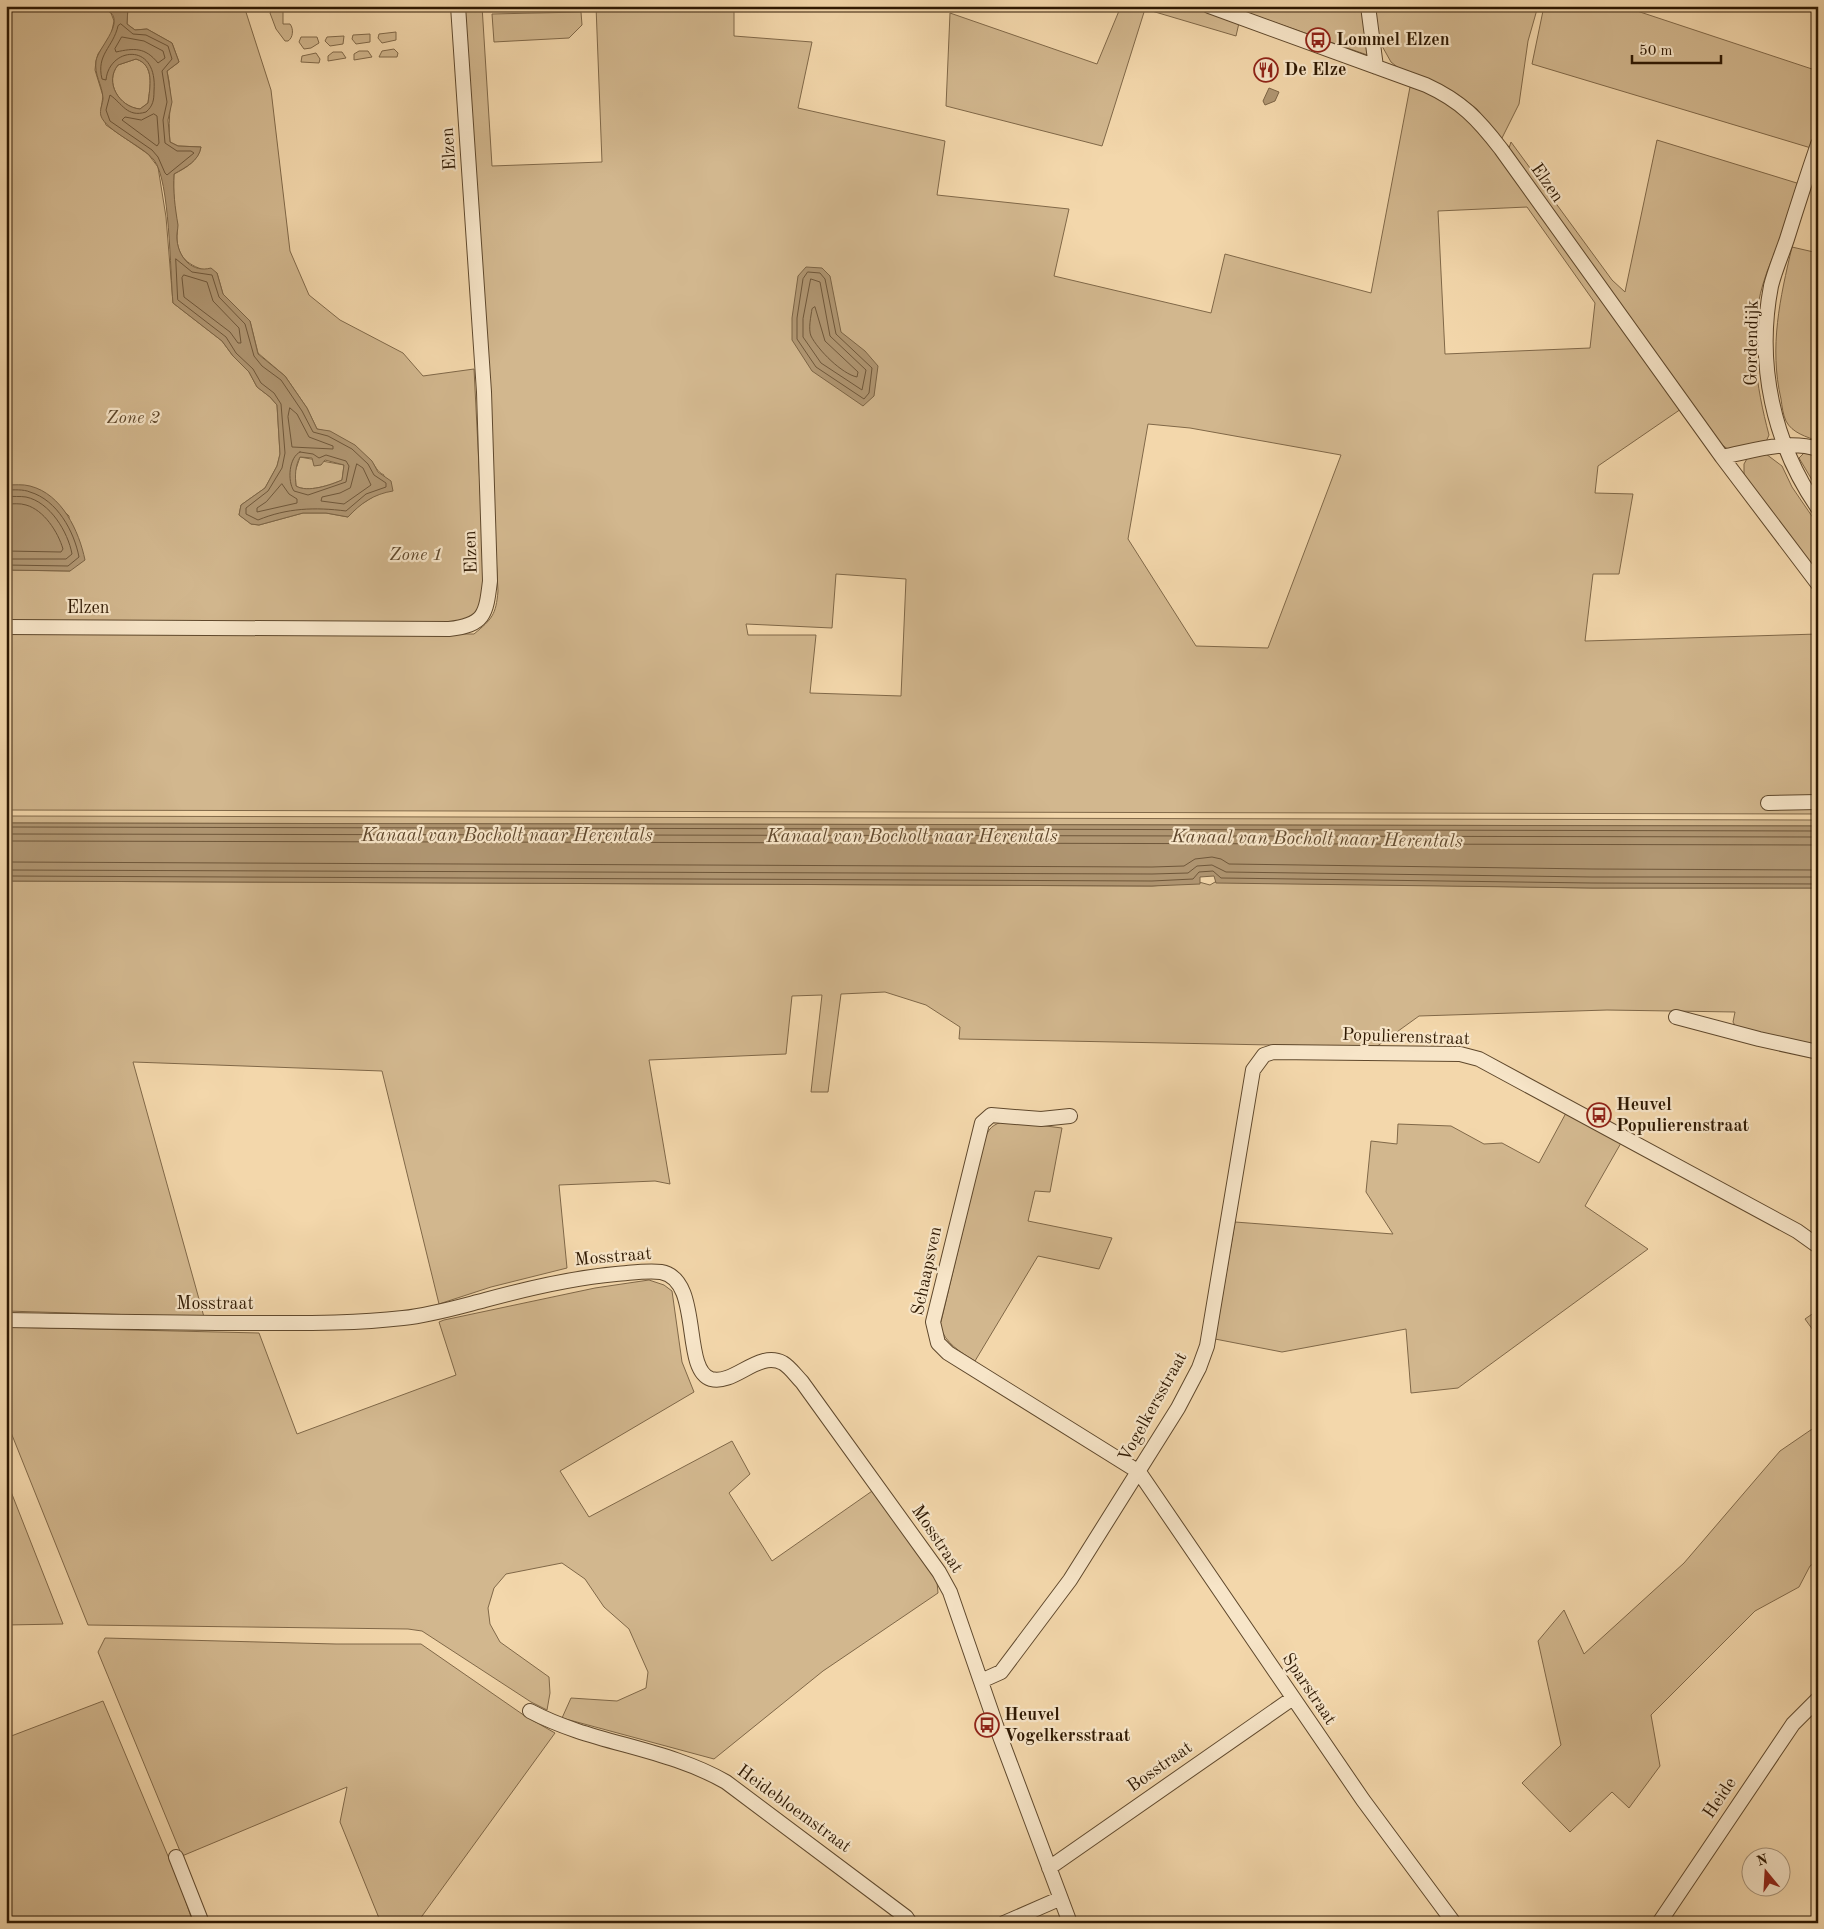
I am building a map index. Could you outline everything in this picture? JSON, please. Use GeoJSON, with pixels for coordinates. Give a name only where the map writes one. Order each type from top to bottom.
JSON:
{"type":"FeatureCollection","features":[{"type":"Feature","properties":{"kind":"street","name":"Elzen"},"geometry":{"type":"LineString","coordinates":[[6,627],[449,629],[468,627],[479,622],[485,612],[490,581],[484,392],[458,6]]}},
{"type":"Feature","properties":{"kind":"street","name":"Elzen"},"geometry":{"type":"LineString","coordinates":[[1209,6],[1439,91],[1462,105],[1480,121],[1722,457],[1818,584]]}},
{"type":"Feature","properties":{"kind":"street"},"geometry":{"type":"LineString","coordinates":[[1368,6],[1376,67]]}},
{"type":"Feature","properties":{"kind":"street","name":"Gordendijk"},"geometry":{"type":"LineString","coordinates":[[1818,144],[1772,285],[1767,325],[1768,389],[1783,445],[1801,483],[1818,508]]}},
{"type":"Feature","properties":{"kind":"street"},"geometry":{"type":"LineString","coordinates":[[1722,457],[1783,445],[1803,444],[1818,448]]}},
{"type":"Feature","properties":{"kind":"street"},"geometry":{"type":"LineString","coordinates":[[1768,803],[1818,802]]}},
{"type":"Feature","properties":{"kind":"street"},"geometry":{"type":"LineString","coordinates":[[1676,1017],[1818,1052]]}},
{"type":"Feature","properties":{"kind":"street","name":"Populierenstraat"},"geometry":{"type":"LineString","coordinates":[[1273,1052],[1460,1054],[1479,1059],[1788,1227],[1818,1246]]}},
{"type":"Feature","properties":{"kind":"street","name":"Vogelkersstraat"},"geometry":{"type":"LineString","coordinates":[[982,1681],[1001,1672],[1070,1580],[1139,1472],[1190,1387],[1204,1354],[1253,1070],[1264,1055],[1273,1052]]}},
{"type":"Feature","properties":{"kind":"street","name":"Schaapsven"},"geometry":{"type":"LineString","coordinates":[[1070,1116],[1041,1119],[991,1114],[982,1123],[934,1317],[934,1329],[938,1343],[948,1353],[1139,1472]]}},
{"type":"Feature","properties":{"kind":"street","name":"Mosstraat"},"geometry":{"type":"LineString","coordinates":[[6,1320],[254,1323],[380,1320],[426,1314],[560,1281],[591,1276],[662,1272],[673,1277],[682,1290],[695,1353],[704,1374],[710,1378],[722,1378],[759,1363],[773,1361],[783,1363],[802,1382],[939,1572],[950,1592],[1001,1740],[1059,1899],[1070,1923]]}},
{"type":"Feature","properties":{"kind":"street","name":"Sparstraat"},"geometry":{"type":"LineString","coordinates":[[1139,1472],[1363,1800],[1454,1923]]}},
{"type":"Feature","properties":{"kind":"street","name":"Bosstraat"},"geometry":{"type":"LineString","coordinates":[[1049,1868],[1293,1698]]}},
{"type":"Feature","properties":{"kind":"street","name":"Heide"},"geometry":{"type":"LineString","coordinates":[[1659,1923],[1793,1724],[1818,1699]]}},
{"type":"Feature","properties":{"kind":"street","name":"Heidebloemstraat"},"geometry":{"type":"LineString","coordinates":[[530,1711],[566,1729],[664,1756],[720,1778],[752,1798],[906,1917],[910,1923]]}},
{"type":"Feature","properties":{"kind":"street"},"geometry":{"type":"LineString","coordinates":[[176,1857],[202,1923]]}},
{"type":"Feature","properties":{"kind":"street"},"geometry":{"type":"LineString","coordinates":[[1004,1923],[1059,1899]]}},
{"type":"Feature","properties":{"kind":"green space"},"geometry":{"type":"Polygon","coordinates":[[[6,6],[101,6],[111,13],[114,21],[111,35],[98,54],[95,70],[103,96],[101,109],[106,125],[148,154],[158,167],[166,217],[173,303],[222,341],[233,356],[249,372],[257,387],[277,405],[280,454],[277,466],[265,488],[241,505],[239,515],[251,524],[259,525],[303,513],[326,513],[348,517],[357,507],[379,493],[384,475],[353,446],[331,433],[317,429],[307,408],[285,376],[258,353],[250,321],[223,294],[217,273],[190,264],[181,254],[178,247],[174,205],[174,174],[187,167],[194,160],[201,147],[178,146],[170,142],[170,90],[167,71],[179,62],[172,43],[147,29],[135,30],[127,24],[128,6],[244,6],[271,90],[290,251],[309,295],[340,320],[403,353],[423,376],[474,369],[485,584],[482,608],[471,621],[451,623],[6,621],[6,570],[70,571],[69,516],[42,492],[27,487],[6,485],[6,6]]]}},
{"type":"Feature","properties":{"kind":"green space"},"geometry":{"type":"Polygon","coordinates":[[[465,6],[482,6],[492,166],[602,162],[596,6],[734,6],[734,36],[812,42],[798,108],[945,141],[937,195],[1069,209],[1054,276],[1211,313],[1225,254],[1371,293],[1410,87],[1431,93],[1471,119],[1681,409],[1598,466],[1595,493],[1633,494],[1619,574],[1593,574],[1585,641],[1818,634],[1818,814],[6,810],[6,633],[474,634],[492,616],[496,606],[498,591],[465,6]],[[1527,207],[1438,211],[1445,354],[1590,348],[1595,303],[1527,207]],[[1148,424],[1128,539],[1196,646],[1268,648],[1341,455],[1190,428],[1148,424]],[[836,574],[832,628],[746,624],[748,635],[816,635],[810,693],[901,696],[906,579],[836,574]]]}},
{"type":"Feature","properties":{"kind":"green space"},"geometry":{"type":"Polygon","coordinates":[[[1121,6],[1193,6],[1239,23],[1236,36],[1145,9],[1102,146],[946,106],[950,13],[1097,64],[1121,6]]]}},
{"type":"Feature","properties":{"kind":"green space"},"geometry":{"type":"Polygon","coordinates":[[[1228,6],[1364,6],[1373,57],[1228,6]]]}},
{"type":"Feature","properties":{"kind":"green space"},"geometry":{"type":"Polygon","coordinates":[[[1372,6],[1538,6],[1528,41],[1519,104],[1501,140],[1477,109],[1457,94],[1433,81],[1401,70],[1391,62],[1377,37],[1372,6]]]}},
{"type":"Feature","properties":{"kind":"green space"},"geometry":{"type":"Polygon","coordinates":[[[1544,6],[1622,6],[1818,71],[1818,128],[1811,148],[1532,64],[1544,6]]]}},
{"type":"Feature","properties":{"kind":"green space"},"geometry":{"type":"Polygon","coordinates":[[[280,7],[283,10],[283,24],[290,24],[292,28],[292,36],[288,41],[285,41],[276,29],[270,13],[272,9],[280,7]]]}},
{"type":"Feature","properties":{"kind":"green space"},"geometry":{"type":"Polygon","coordinates":[[[581,12],[582,25],[569,38],[494,42],[492,14],[581,12]]]}},
{"type":"Feature","properties":{"kind":"green space"},"geometry":{"type":"Polygon","coordinates":[[[396,32],[396,40],[382,43],[378,38],[379,34],[396,32]]]}},
{"type":"Feature","properties":{"kind":"green space"},"geometry":{"type":"Polygon","coordinates":[[[370,34],[370,42],[356,44],[352,39],[353,35],[370,34]]]}},
{"type":"Feature","properties":{"kind":"green space"},"geometry":{"type":"Polygon","coordinates":[[[344,36],[343,44],[330,46],[325,41],[327,37],[344,36]]]}},
{"type":"Feature","properties":{"kind":"green space"},"geometry":{"type":"Polygon","coordinates":[[[301,37],[317,37],[319,43],[311,48],[304,49],[299,42],[301,37]]]}},
{"type":"Feature","properties":{"kind":"green space"},"geometry":{"type":"Polygon","coordinates":[[[394,49],[398,53],[397,57],[379,57],[382,51],[394,49]]]}},
{"type":"Feature","properties":{"kind":"green space"},"geometry":{"type":"Polygon","coordinates":[[[359,51],[368,51],[372,57],[354,60],[354,54],[359,51]]]}},
{"type":"Feature","properties":{"kind":"green space"},"geometry":{"type":"Polygon","coordinates":[[[333,52],[342,52],[346,58],[328,61],[328,56],[333,52]]]}},
{"type":"Feature","properties":{"kind":"green space"},"geometry":{"type":"Polygon","coordinates":[[[316,53],[320,59],[319,63],[301,62],[302,56],[316,53]]]}},
{"type":"Feature","properties":{"kind":"green space"},"geometry":{"type":"Polygon","coordinates":[[[136,59],[146,66],[150,77],[148,103],[140,109],[126,104],[120,99],[113,86],[114,72],[118,65],[136,59]]]}},
{"type":"Feature","properties":{"kind":"green space"},"geometry":{"type":"Polygon","coordinates":[[[1657,140],[1800,184],[1783,234],[1765,277],[1758,303],[1755,341],[1757,379],[1769,435],[1765,444],[1729,450],[1721,444],[1509,148],[1511,142],[1612,280],[1625,292],[1657,140]]]}},
{"type":"Feature","properties":{"kind":"green space"},"geometry":{"type":"Polygon","coordinates":[[[1792,247],[1818,253],[1818,441],[1792,429],[1786,421],[1778,380],[1776,342],[1780,304],[1792,247]]]}},
{"type":"Feature","properties":{"kind":"green space"},"geometry":{"type":"Polygon","coordinates":[[[1808,449],[1818,450],[1818,490],[1799,458],[1808,449]]]}},
{"type":"Feature","properties":{"kind":"green space"},"geometry":{"type":"Polygon","coordinates":[[[1766,454],[1782,466],[1792,487],[1818,525],[1818,577],[1744,476],[1744,464],[1748,457],[1766,454]]]}},
{"type":"Feature","properties":{"kind":"green space"},"geometry":{"type":"Polygon","coordinates":[[[300,457],[344,465],[342,480],[325,486],[307,489],[296,486],[295,472],[300,457]]]}},
{"type":"Feature","properties":{"kind":"green space"},"geometry":{"type":"Polygon","coordinates":[[[6,816],[1818,820],[1818,826],[6,823],[6,816]]]}},
{"type":"Feature","properties":{"kind":"green space"},"geometry":{"type":"Polygon","coordinates":[[[6,881],[1152,886],[1199,882],[1210,885],[1215,882],[1592,888],[1818,888],[1818,1046],[1737,1029],[1733,1022],[1735,1012],[1607,1010],[1419,1016],[1376,1047],[959,1039],[960,1027],[926,1005],[885,992],[841,994],[828,1092],[811,1092],[822,995],[792,996],[786,1054],[649,1060],[670,1184],[655,1181],[559,1185],[567,1268],[491,1287],[439,1304],[382,1071],[133,1062],[204,1317],[6,1311],[6,881]]]}},
{"type":"Feature","properties":{"kind":"green space"},"geometry":{"type":"Polygon","coordinates":[[[1566,1113],[1621,1143],[1585,1206],[1648,1249],[1458,1388],[1411,1393],[1406,1329],[1282,1352],[1215,1339],[1235,1222],[1393,1234],[1366,1192],[1371,1141],[1397,1144],[1398,1124],[1451,1126],[1484,1144],[1502,1143],[1539,1163],[1566,1113]]]}},
{"type":"Feature","properties":{"kind":"green space"},"geometry":{"type":"Polygon","coordinates":[[[1006,1121],[1062,1128],[1050,1192],[1035,1191],[1028,1221],[1112,1238],[1099,1269],[1038,1256],[975,1361],[949,1342],[940,1326],[984,1141],[991,1128],[1006,1121]]]}},
{"type":"Feature","properties":{"kind":"green space"},"geometry":{"type":"Polygon","coordinates":[[[649,1280],[664,1285],[672,1291],[682,1362],[694,1392],[560,1471],[589,1517],[732,1441],[750,1474],[729,1493],[772,1561],[875,1489],[937,1582],[938,1593],[823,1671],[714,1759],[562,1718],[571,1698],[617,1701],[646,1688],[648,1672],[629,1629],[604,1607],[585,1579],[562,1563],[506,1574],[494,1588],[488,1608],[490,1624],[500,1642],[549,1677],[550,1693],[547,1710],[531,1702],[422,1631],[408,1629],[88,1625],[6,1420],[6,1327],[259,1333],[297,1434],[456,1375],[439,1322],[595,1288],[649,1280]]]}},
{"type":"Feature","properties":{"kind":"green space"},"geometry":{"type":"Polygon","coordinates":[[[1818,1310],[1818,1337],[1805,1319],[1818,1310]]]}},
{"type":"Feature","properties":{"kind":"green space"},"geometry":{"type":"Polygon","coordinates":[[[1818,1425],[1818,1560],[1810,1566],[1799,1587],[1755,1611],[1651,1715],[1660,1766],[1629,1808],[1612,1792],[1570,1832],[1522,1783],[1561,1745],[1538,1641],[1564,1610],[1584,1654],[1684,1563],[1780,1451],[1818,1425]]]}},
{"type":"Feature","properties":{"kind":"green space"},"geometry":{"type":"Polygon","coordinates":[[[6,1479],[63,1624],[6,1625],[6,1479]]]}},
{"type":"Feature","properties":{"kind":"green space"},"geometry":{"type":"Polygon","coordinates":[[[105,1638],[336,1644],[421,1644],[525,1716],[555,1733],[417,1923],[381,1923],[340,1822],[347,1787],[182,1856],[98,1652],[105,1638]]]}},
{"type":"Feature","properties":{"kind":"green space"},"geometry":{"type":"Polygon","coordinates":[[[103,1701],[181,1887],[193,1923],[6,1923],[6,1738],[103,1701]]]}},
{"type":"Feature","properties":{"kind":"water"},"geometry":{"type":"Polygon","coordinates":[[[128,6],[127,24],[135,30],[147,29],[172,43],[179,62],[167,71],[172,102],[168,120],[170,142],[178,146],[201,147],[195,160],[174,174],[178,247],[184,259],[193,266],[204,269],[211,268],[217,273],[223,294],[250,321],[258,354],[285,376],[307,408],[317,429],[330,431],[355,445],[372,461],[378,472],[391,481],[393,491],[380,494],[368,500],[348,517],[326,513],[303,513],[259,525],[251,524],[239,515],[241,505],[265,488],[277,466],[280,454],[277,405],[257,387],[249,372],[233,356],[222,341],[173,303],[166,206],[159,171],[154,160],[149,155],[104,122],[100,112],[103,98],[96,71],[96,61],[114,24],[114,18],[111,13],[102,7],[128,6]],[[136,59],[118,65],[114,72],[113,86],[120,99],[132,107],[140,109],[148,103],[150,77],[146,66],[136,59]],[[300,457],[296,471],[296,486],[306,489],[326,486],[342,480],[344,465],[325,460],[321,465],[314,466],[312,458],[300,457]]]}},
{"type":"Feature","properties":{"kind":"water"},"geometry":{"type":"Polygon","coordinates":[[[1269,88],[1279,92],[1275,101],[1265,105],[1263,101],[1269,88]]]}},
{"type":"Feature","properties":{"kind":"water"},"geometry":{"type":"Polygon","coordinates":[[[806,267],[822,268],[830,276],[841,332],[865,351],[878,366],[874,396],[863,406],[812,371],[792,340],[792,318],[798,276],[806,267]]]}},
{"type":"Feature","properties":{"kind":"water"},"geometry":{"type":"Polygon","coordinates":[[[6,485],[30,486],[41,490],[60,505],[78,537],[85,560],[70,571],[6,570],[6,485]]]}},
{"type":"Feature","properties":{"kind":"water","name":"Kanaal van Bocholt naar Herentals"},"geometry":{"type":"Polygon","coordinates":[[[6,823],[1818,826],[1818,888],[1592,888],[1216,883],[1214,876],[1200,877],[1200,884],[1152,886],[6,881],[6,823]]]}},
{"type":"Feature","properties":{"kind":"place","name":"Lommel Elzen"},"geometry":{"type":"Point","coordinates":[1318,40]}},
{"type":"Feature","properties":{"kind":"place","name":"De Elze"},"geometry":{"type":"Point","coordinates":[1266,70]}},
{"type":"Feature","properties":{"kind":"place","name":"Heuvel Populierenstraat"},"geometry":{"type":"Point","coordinates":[1599,1115]}},
{"type":"Feature","properties":{"kind":"place","name":"Heuvel Vogelkersstraat"},"geometry":{"type":"Point","coordinates":[987,1725]}},
{"type":"Feature","properties":{"kind":"park label","name":"Zone 2"},"geometry":{"type":"Point","coordinates":[133,418]}},
{"type":"Feature","properties":{"kind":"park label","name":"Zone 1"},"geometry":{"type":"Point","coordinates":[416,555]}}]}
